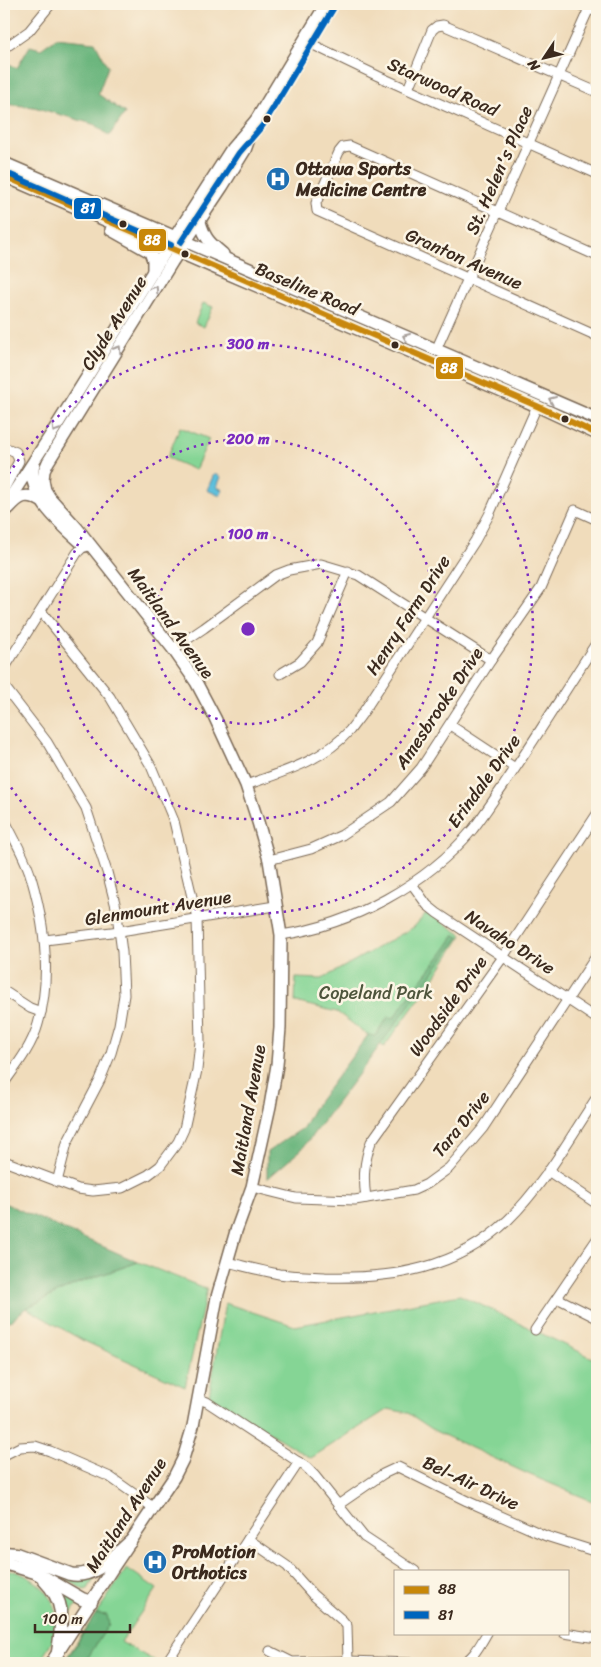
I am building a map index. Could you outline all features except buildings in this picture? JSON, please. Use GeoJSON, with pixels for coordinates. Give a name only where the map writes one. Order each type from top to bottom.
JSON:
{"type":"FeatureCollection","features":[{"type":"Feature","properties":{"kind":"highway"},"geometry":{"type":"LineString","coordinates":[[4,1552],[30,1559],[70,1574],[83,1575],[94,1571],[130,1542]]}},
{"type":"Feature","properties":{"kind":"highway"},"geometry":{"type":"LineString","coordinates":[[30,1559],[86,1593],[91,1602]]}},
{"type":"Feature","properties":{"kind":"highway"},"geometry":{"type":"LineString","coordinates":[[4,1563],[35,1572],[82,1599],[91,1602]]}},
{"type":"Feature","properties":{"kind":"highway"},"geometry":{"type":"LineString","coordinates":[[35,1572],[53,1590],[60,1603],[63,1620],[55,1658]]}},
{"type":"Feature","properties":{"kind":"main road","name":"Clyde Avenue"},"geometry":{"type":"LineString","coordinates":[[5,513],[12,495],[36,460],[171,242],[232,148],[256,120],[327,6]]}},
{"type":"Feature","properties":{"kind":"main road","name":"Clyde Avenue"},"geometry":{"type":"LineString","coordinates":[[46,466],[80,409],[245,150],[256,120]]}},
{"type":"Feature","properties":{"kind":"main road","name":"Baseline Road"},"geometry":{"type":"LineString","coordinates":[[4,163],[171,242],[179,252],[373,330],[436,350],[597,419]]}},
{"type":"Feature","properties":{"kind":"main road","name":"Baseline Road"},"geometry":{"type":"LineString","coordinates":[[4,176],[72,206],[171,242],[186,242],[233,262],[373,330],[597,434]]}},
{"type":"Feature","properties":{"kind":"main road"},"geometry":{"type":"LineString","coordinates":[[72,206],[96,222],[148,250],[153,260],[153,272]]}},
{"type":"Feature","properties":{"kind":"main road"},"geometry":{"type":"LineString","coordinates":[[200,222],[207,240],[233,262]]}},
{"type":"Feature","properties":{"kind":"main road"},"geometry":{"type":"LineString","coordinates":[[74,398],[80,409]]}},
{"type":"Feature","properties":{"kind":"main road","name":"Maitland Avenue"},"geometry":{"type":"LineString","coordinates":[[36,460],[31,477],[41,501],[70,532],[86,544],[132,595],[173,649],[201,692],[246,785],[269,860],[281,935],[280,1028],[277,1066],[270,1106],[252,1187],[217,1297],[199,1400],[183,1459],[174,1477],[55,1658]]}},
{"type":"Feature","properties":{"kind":"main road","name":"Maitland Avenue"},"geometry":{"type":"LineString","coordinates":[[46,466],[43,480],[45,490],[78,528],[86,544]]}},
{"type":"Feature","properties":{"kind":"main road"},"geometry":{"type":"LineString","coordinates":[[5,513],[16,500],[27,495],[41,501]]}},
{"type":"Feature","properties":{"kind":"street"},"geometry":{"type":"LineString","coordinates":[[9,45],[29,31],[51,4]]}},
{"type":"Feature","properties":{"kind":"street"},"geometry":{"type":"LineString","coordinates":[[578,4],[592,8]]}},
{"type":"Feature","properties":{"kind":"street","name":"St. Helen's Place"},"geometry":{"type":"LineString","coordinates":[[436,350],[592,8]]}},
{"type":"Feature","properties":{"kind":"street"},"geometry":{"type":"LineString","coordinates":[[408,89],[432,30],[443,25],[597,92]]}},
{"type":"Feature","properties":{"kind":"street","name":"Starwood Road"},"geometry":{"type":"LineString","coordinates":[[304,41],[597,174]]}},
{"type":"Feature","properties":{"kind":"street","name":"Granton Avenue"},"geometry":{"type":"LineString","coordinates":[[498,211],[350,146],[343,147],[339,152],[316,202],[317,211],[597,336]]}},
{"type":"Feature","properties":{"kind":"street"},"geometry":{"type":"LineString","coordinates":[[498,211],[597,256]]}},
{"type":"Feature","properties":{"kind":"street","name":"Henry Farm Drive"},"geometry":{"type":"LineString","coordinates":[[246,785],[301,766],[326,751],[349,732],[475,541],[489,515],[537,406]]}},
{"type":"Feature","properties":{"kind":"street"},"geometry":{"type":"LineString","coordinates":[[4,447],[16,452],[19,461],[4,489]]}},
{"type":"Feature","properties":{"kind":"street","name":"Amesbrooke Drive"},"geometry":{"type":"LineString","coordinates":[[269,860],[310,849],[342,835],[391,802],[421,768],[491,660],[541,588],[575,510],[597,520]]}},
{"type":"Feature","properties":{"kind":"street"},"geometry":{"type":"LineString","coordinates":[[4,669],[77,554],[86,544]]}},
{"type":"Feature","properties":{"kind":"street"},"geometry":{"type":"LineString","coordinates":[[173,649],[276,576],[289,570],[321,564],[358,576],[491,660]]}},
{"type":"Feature","properties":{"kind":"street"},"geometry":{"type":"LineString","coordinates":[[280,674],[300,662],[318,642],[348,572]]}},
{"type":"Feature","properties":{"kind":"street"},"geometry":{"type":"LineString","coordinates":[[4,1161],[57,1182],[78,1189],[93,1191],[122,1188],[148,1175],[160,1166],[178,1142],[184,1129],[197,1070],[200,1042],[197,918],[174,820],[151,766],[110,698],[41,611]]}},
{"type":"Feature","properties":{"kind":"street","name":"Erindale Drive"},"geometry":{"type":"LineString","coordinates":[[281,935],[307,931],[350,917],[412,884],[445,857],[473,829],[597,642]]}},
{"type":"Feature","properties":{"kind":"street"},"geometry":{"type":"LineString","coordinates":[[4,686],[47,742],[86,808],[107,872],[120,931],[124,995],[120,1025],[104,1071],[67,1142],[57,1182]]}},
{"type":"Feature","properties":{"kind":"street"},"geometry":{"type":"LineString","coordinates":[[450,725],[515,768]]}},
{"type":"Feature","properties":{"kind":"street","name":"Woodside Drive"},"geometry":{"type":"LineString","coordinates":[[366,1198],[364,1171],[366,1156],[371,1142],[503,957],[597,814]]}},
{"type":"Feature","properties":{"kind":"street"},"geometry":{"type":"LineString","coordinates":[[4,821],[31,876],[45,940],[46,982],[38,1025],[26,1052],[4,1083]]}},
{"type":"Feature","properties":{"kind":"street","name":"Navaho Drive"},"geometry":{"type":"LineString","coordinates":[[412,884],[436,913],[597,1019]]}},
{"type":"Feature","properties":{"kind":"street","name":"Glenmount Avenue"},"geometry":{"type":"LineString","coordinates":[[45,940],[120,931],[275,906]]}},
{"type":"Feature","properties":{"kind":"street","name":"Tara Drive"},"geometry":{"type":"LineString","coordinates":[[252,1187],[296,1198],[355,1200],[414,1190],[427,1184],[449,1168],[483,1128],[597,955]]}},
{"type":"Feature","properties":{"kind":"street"},"geometry":{"type":"LineString","coordinates":[[4,991],[30,1008],[41,1012]]}},
{"type":"Feature","properties":{"kind":"street"},"geometry":{"type":"LineString","coordinates":[[227,1262],[280,1274],[338,1277],[386,1276],[434,1265],[473,1247],[507,1221],[522,1205],[594,1108],[597,1097]]}},
{"type":"Feature","properties":{"kind":"street"},"geometry":{"type":"LineString","coordinates":[[548,1170],[597,1204]]}},
{"type":"Feature","properties":{"kind":"street"},"geometry":{"type":"LineString","coordinates":[[535,1330],[597,1239]]}},
{"type":"Feature","properties":{"kind":"street"},"geometry":{"type":"LineString","coordinates":[[557,1298],[597,1318]]}},
{"type":"Feature","properties":{"kind":"street"},"geometry":{"type":"LineString","coordinates":[[199,1400],[207,1402],[299,1462],[315,1476],[364,1537],[414,1570]]}},
{"type":"Feature","properties":{"kind":"street"},"geometry":{"type":"LineString","coordinates":[[4,1455],[20,1447],[35,1446],[50,1451],[110,1477],[154,1508]]}},
{"type":"Feature","properties":{"kind":"street"},"geometry":{"type":"LineString","coordinates":[[167,1663],[299,1462]]}},
{"type":"Feature","properties":{"kind":"street","name":"Bel-Air Drive"},"geometry":{"type":"LineString","coordinates":[[338,1505],[383,1474],[398,1467],[467,1501],[546,1536],[597,1552]]}},
{"type":"Feature","properties":{"kind":"street"},"geometry":{"type":"LineString","coordinates":[[248,1539],[287,1566],[313,1595],[343,1621],[347,1626],[348,1661]]}},
{"type":"Feature","properties":{"kind":"street"},"geometry":{"type":"LineString","coordinates":[[460,1663],[464,1663],[474,1652],[486,1634]]}},
{"type":"Feature","properties":{"kind":"street"},"geometry":{"type":"LineString","coordinates":[[568,1634],[597,1638]]}},
{"type":"Feature","properties":{"kind":"street"},"geometry":{"type":"LineString","coordinates":[[270,1651],[292,1662],[410,1663]]}},
{"type":"Feature","properties":{"kind":"green space"},"geometry":{"type":"Polygon","coordinates":[[[56,38],[95,42],[108,67],[98,94],[125,113],[109,136],[96,125],[34,107],[4,104],[4,61],[17,68],[30,46],[41,49],[56,38]]]}},
{"type":"Feature","properties":{"kind":"green space"},"geometry":{"type":"Polygon","coordinates":[[[203,303],[213,307],[204,327],[195,323],[203,303]]]}},
{"type":"Feature","properties":{"kind":"green space"},"geometry":{"type":"Polygon","coordinates":[[[180,427],[209,439],[195,470],[167,458],[180,427]]]}},
{"type":"Feature","properties":{"kind":"green space","name":"Copeland Park"},"geometry":{"type":"Polygon","coordinates":[[[428,911],[462,935],[430,984],[384,1047],[337,1012],[295,1002],[296,978],[322,979],[414,927],[428,911]]]}},
{"type":"Feature","properties":{"kind":"green space"},"geometry":{"type":"Polygon","coordinates":[[[455,935],[459,937],[302,1149],[267,1179],[267,1152],[303,1128],[313,1109],[368,1035],[375,1036],[389,1016],[394,1018],[455,935]]]}},
{"type":"Feature","properties":{"kind":"green space"},"geometry":{"type":"Polygon","coordinates":[[[4,1203],[138,1262],[78,1283],[26,1308],[12,1320],[4,1322],[4,1203]]]}},
{"type":"Feature","properties":{"kind":"green space"},"geometry":{"type":"Polygon","coordinates":[[[138,1262],[207,1289],[185,1387],[82,1340],[26,1308],[78,1283],[138,1262]]]}},
{"type":"Feature","properties":{"kind":"green space"},"geometry":{"type":"Polygon","coordinates":[[[460,1295],[597,1360],[597,1503],[528,1474],[435,1431],[408,1413],[388,1409],[311,1458],[209,1396],[225,1303],[295,1326],[460,1295]]]}},
{"type":"Feature","properties":{"kind":"green space"},"geometry":{"type":"Polygon","coordinates":[[[127,1568],[157,1589],[121,1642],[158,1663],[63,1663],[127,1568]]]}},
{"type":"Feature","properties":{"kind":"green space"},"geometry":{"type":"Polygon","coordinates":[[[4,1569],[23,1574],[32,1579],[53,1601],[57,1627],[48,1649],[38,1663],[4,1663],[4,1569]]]}},
{"type":"Feature","properties":{"kind":"green space"},"geometry":{"type":"Polygon","coordinates":[[[58,1574],[93,1575],[94,1579],[88,1589],[84,1590],[58,1574]]]}},
{"type":"Feature","properties":{"kind":"green space"},"geometry":{"type":"Polygon","coordinates":[[[56,1586],[79,1601],[68,1618],[65,1618],[56,1586]]]}},
{"type":"Feature","properties":{"kind":"green space"},"geometry":{"type":"Polygon","coordinates":[[[95,1615],[107,1615],[109,1624],[87,1659],[70,1663],[67,1659],[95,1615]]]}},
{"type":"Feature","properties":{"kind":"water"},"geometry":{"type":"Polygon","coordinates":[[[214,474],[221,477],[217,487],[223,490],[220,496],[207,490],[214,474]]]}},
{"type":"Feature","properties":{"kind":"transit line","name":"81"},"geometry":{"type":"LineString","coordinates":[[181,242],[239,153],[263,125],[333,9]]}},
{"type":"Feature","properties":{"kind":"transit line","name":"81"},"geometry":{"type":"LineString","coordinates":[[4,172],[171,245]]}},
{"type":"Feature","properties":{"kind":"transit line","name":"88"},"geometry":{"type":"LineString","coordinates":[[4,176],[537,406],[597,434]]}},
{"type":"Feature","properties":{"kind":"place","name":"Ottawa Sports Medicine Centre"},"geometry":{"type":"Point","coordinates":[278,179]}},
{"type":"Feature","properties":{"kind":"place","name":"ProMotion Orthotics"},"geometry":{"type":"Point","coordinates":[155,1562]}}]}
